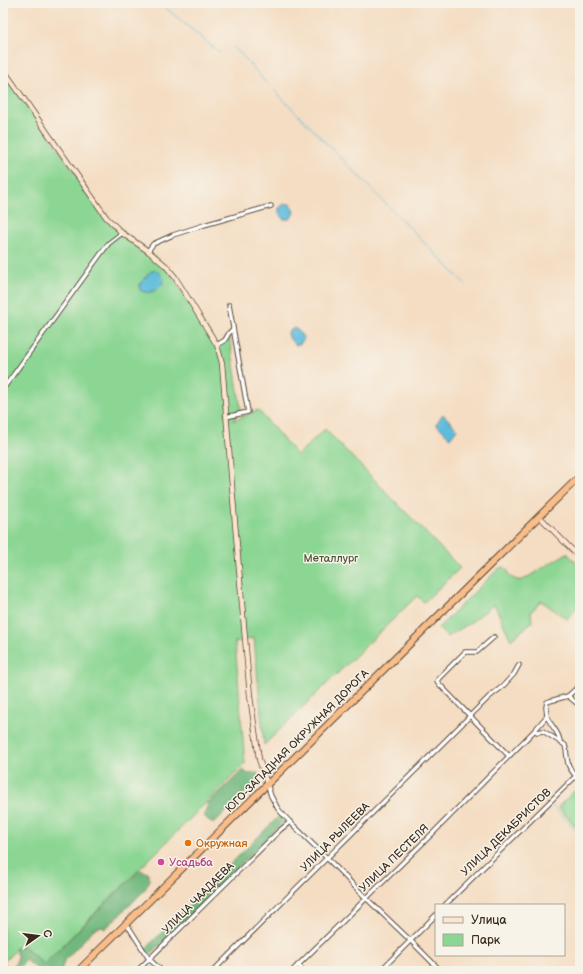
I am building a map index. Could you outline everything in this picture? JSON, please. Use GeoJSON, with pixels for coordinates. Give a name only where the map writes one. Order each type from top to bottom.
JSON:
{"type":"FeatureCollection","features":[{"type":"Feature","properties":{"kind":"highway"},"geometry":{"type":"LineString","coordinates":[[539,516],[580,476]]}},
{"type":"Feature","properties":{"kind":"highway","name":"ЮГО-ЗАПАДНАЯ ОКРУЖНАЯ ДОРОГА"},"geometry":{"type":"LineString","coordinates":[[78,971],[539,516]]}},
{"type":"Feature","properties":{"kind":"street"},"geometry":{"type":"LineString","coordinates":[[3,69],[106,217],[122,233],[148,251],[166,266],[175,277],[217,345],[222,363],[250,696],[258,759],[271,796],[278,809],[290,822],[441,971]]}},
{"type":"Feature","properties":{"kind":"street"},"geometry":{"type":"LineString","coordinates":[[148,251],[153,244],[174,234],[271,206]]}},
{"type":"Feature","properties":{"kind":"street"},"geometry":{"type":"LineString","coordinates":[[3,388],[109,243],[122,233]]}},
{"type":"Feature","properties":{"kind":"street"},"geometry":{"type":"LineString","coordinates":[[226,417],[248,412],[229,305]]}},
{"type":"Feature","properties":{"kind":"street"},"geometry":{"type":"LineString","coordinates":[[217,345],[225,340],[229,332],[233,329]]}},
{"type":"Feature","properties":{"kind":"street"},"geometry":{"type":"LineString","coordinates":[[539,516],[580,558]]}},
{"type":"Feature","properties":{"kind":"street"},"geometry":{"type":"LineString","coordinates":[[494,637],[477,652],[465,652],[439,678],[438,681],[439,684],[509,756]]}},
{"type":"Feature","properties":{"kind":"street","name":"УЛИЦА РЫЛЕЕВА"},"geometry":{"type":"LineString","coordinates":[[213,971],[488,697],[502,687],[514,674],[519,665]]}},
{"type":"Feature","properties":{"kind":"street"},"geometry":{"type":"LineString","coordinates":[[560,742],[560,736],[547,716],[547,702],[568,696],[580,685]]}},
{"type":"Feature","properties":{"kind":"street"},"geometry":{"type":"LineString","coordinates":[[568,696],[580,706]]}},
{"type":"Feature","properties":{"kind":"street","name":"УЛИЦА ПЕСТЕЛЯ"},"geometry":{"type":"LineString","coordinates":[[292,971],[509,756],[547,716]]}},
{"type":"Feature","properties":{"kind":"street"},"geometry":{"type":"LineString","coordinates":[[534,730],[537,732],[543,731],[565,745],[567,763],[569,768],[576,776]]}},
{"type":"Feature","properties":{"kind":"street","name":"УЛИЦА ДЕКАБРИСТОВ"},"geometry":{"type":"LineString","coordinates":[[446,904],[580,772]]}},
{"type":"Feature","properties":{"kind":"street","name":"УЛИЦА ЧААДАЕВА"},"geometry":{"type":"LineString","coordinates":[[137,971],[290,822]]}},
{"type":"Feature","properties":{"kind":"street"},"geometry":{"type":"LineString","coordinates":[[380,971],[435,915]]}},
{"type":"Feature","properties":{"kind":"street"},"geometry":{"type":"LineString","coordinates":[[125,924],[130,929],[149,959],[162,971]]}},
{"type":"Feature","properties":{"kind":"street"},"geometry":{"type":"LineString","coordinates":[[3,964],[10,971]]}},
{"type":"Feature","properties":{"kind":"street"},"geometry":{"type":"LineString","coordinates":[[298,965],[304,971]]}},
{"type":"Feature","properties":{"kind":"green space","name":"Металлург"},"geometry":{"type":"Polygon","coordinates":[[[3,69],[106,217],[166,266],[217,345],[225,340],[229,333],[241,409],[233,421],[258,410],[297,455],[325,429],[460,568],[424,602],[417,596],[264,745],[254,638],[235,642],[245,764],[43,965],[23,944],[4,961],[3,960],[3,69]]]}},
{"type":"Feature","properties":{"kind":"green space"},"geometry":{"type":"Polygon","coordinates":[[[567,553],[580,567],[580,605],[567,619],[541,601],[531,612],[532,622],[511,640],[494,604],[470,623],[447,637],[438,628],[498,569],[503,567],[508,570],[509,576],[517,580],[523,580],[567,553]]]}},
{"type":"Feature","properties":{"kind":"green space"},"geometry":{"type":"Polygon","coordinates":[[[243,770],[248,774],[258,773],[255,783],[213,824],[204,816],[208,803],[243,770]]]}},
{"type":"Feature","properties":{"kind":"green space"},"geometry":{"type":"Polygon","coordinates":[[[580,785],[580,831],[558,807],[580,785]]]}},
{"type":"Feature","properties":{"kind":"green space"},"geometry":{"type":"Polygon","coordinates":[[[280,815],[285,820],[149,956],[144,950],[280,815]]]}},
{"type":"Feature","properties":{"kind":"green space"},"geometry":{"type":"Polygon","coordinates":[[[140,870],[148,873],[150,880],[144,891],[105,929],[102,927],[94,929],[64,961],[61,971],[40,971],[25,960],[17,971],[13,970],[18,957],[15,948],[23,946],[44,964],[140,870]]]}},
{"type":"Feature","properties":{"kind":"water"},"geometry":{"type":"Polygon","coordinates":[[[284,204],[290,204],[293,210],[294,213],[290,219],[283,219],[279,213],[279,208],[284,204]]]}},
{"type":"Feature","properties":{"kind":"water"},"geometry":{"type":"Polygon","coordinates":[[[156,270],[163,277],[163,283],[156,290],[150,292],[140,290],[140,284],[150,272],[156,270]]]}},
{"type":"Feature","properties":{"kind":"water"},"geometry":{"type":"Polygon","coordinates":[[[294,328],[299,331],[304,339],[301,343],[296,345],[290,340],[288,334],[288,332],[294,328]]]}},
{"type":"Feature","properties":{"kind":"water"},"geometry":{"type":"Polygon","coordinates":[[[443,414],[457,429],[450,438],[436,424],[443,414]]]}},
{"type":"Feature","properties":{"kind":"waterway"},"geometry":{"type":"LineString","coordinates":[[160,3],[220,53]]}},
{"type":"Feature","properties":{"kind":"waterway"},"geometry":{"type":"LineString","coordinates":[[233,47],[267,84]]}},
{"type":"Feature","properties":{"kind":"waterway"},"geometry":{"type":"LineString","coordinates":[[274,90],[466,285]]}},
{"type":"Feature","properties":{"kind":"waterway"},"geometry":{"type":"LineString","coordinates":[[553,806],[580,835]]}},
{"type":"Feature","properties":{"kind":"place","name":"Окружная"},"geometry":{"type":"Point","coordinates":[188,843]}},
{"type":"Feature","properties":{"kind":"place","name":"Усадьба"},"geometry":{"type":"Point","coordinates":[161,862]}}]}
